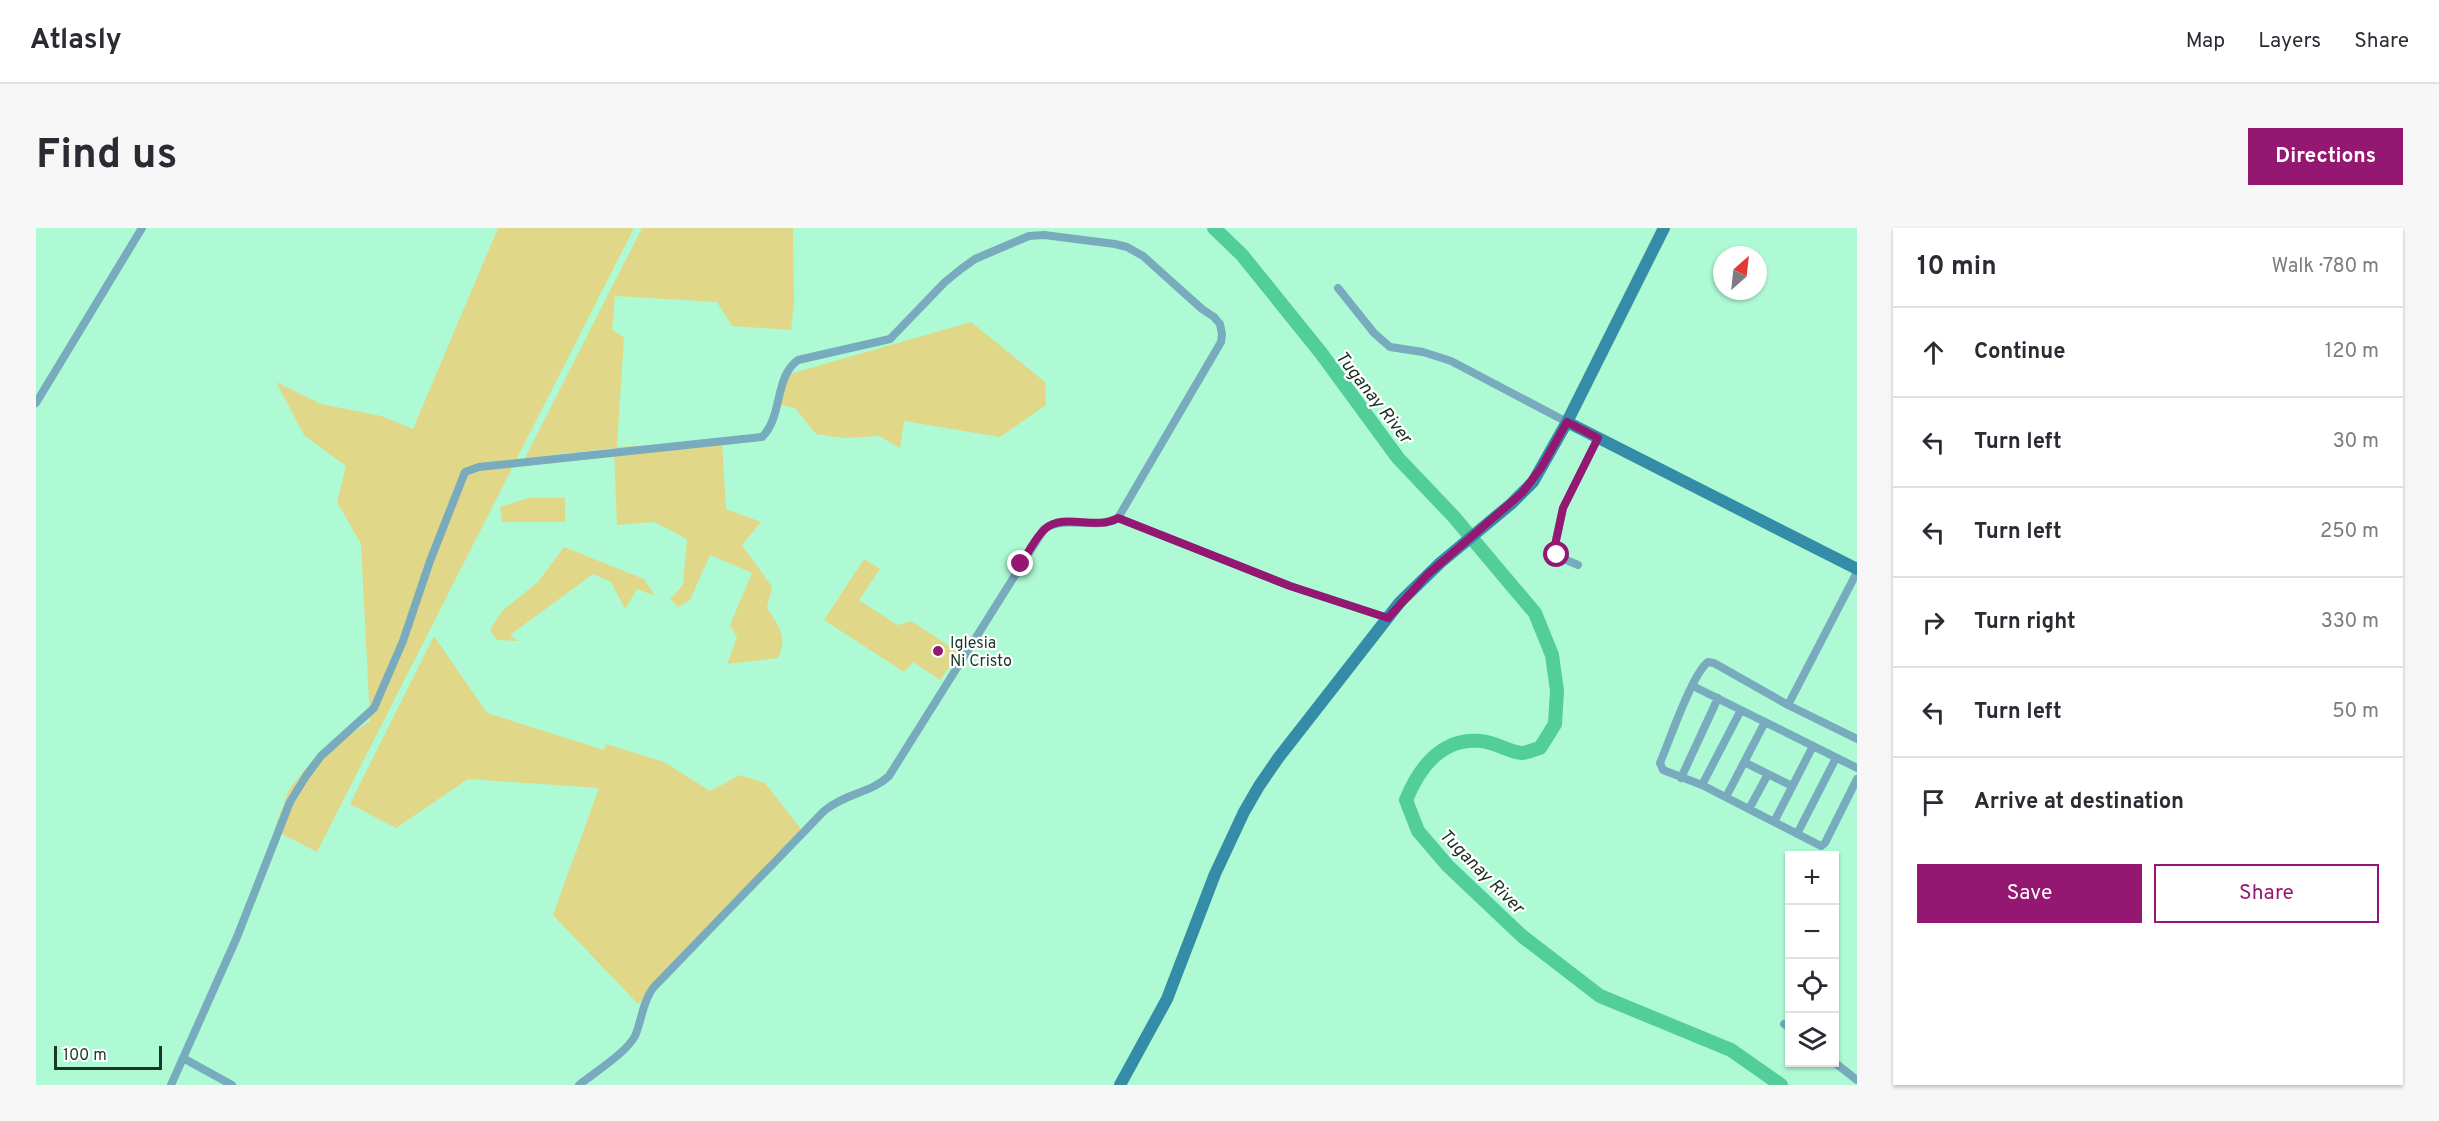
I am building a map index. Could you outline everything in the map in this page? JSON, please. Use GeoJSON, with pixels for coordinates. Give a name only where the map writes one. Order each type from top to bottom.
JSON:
{"type":"FeatureCollection","features":[{"type":"Feature","properties":{"kind":"street"},"geometry":{"type":"LineString","coordinates":[[36,403],[142,228]]}},
{"type":"Feature","properties":{"kind":"street"},"geometry":{"type":"LineString","coordinates":[[1120,1085],[1167,999],[1215,874],[1244,812],[1279,757],[1388,618],[1427,575],[1498,516],[1533,482],[1567,422],[1664,228]]}},
{"type":"Feature","properties":{"kind":"street"},"geometry":{"type":"LineString","coordinates":[[171,1085],[237,937],[290,802],[321,756],[374,708],[403,641],[456,491],[462,476],[468,470],[479,466],[762,437],[774,415],[788,370],[798,360],[890,339],[945,282],[975,259],[1029,236],[1044,235],[1115,244],[1136,251],[1220,324],[1221,342],[1118,518],[1108,523],[1064,522],[1044,529],[889,776],[875,786],[846,796],[824,811],[653,988],[645,1001],[638,1028],[629,1045],[579,1085]]}},
{"type":"Feature","properties":{"kind":"street"},"geometry":{"type":"LineString","coordinates":[[1338,288],[1374,333],[1390,347],[1423,352],[1451,361],[1857,570],[1788,705]]}},
{"type":"Feature","properties":{"kind":"street"},"geometry":{"type":"LineString","coordinates":[[1578,565],[1557,555],[1554,550],[1563,508],[1598,438]]}},
{"type":"Feature","properties":{"kind":"street"},"geometry":{"type":"LineString","coordinates":[[1118,518],[1290,586],[1388,618]]}},
{"type":"Feature","properties":{"kind":"street"},"geometry":{"type":"LineString","coordinates":[[1857,739],[1788,705],[1710,662],[1703,666],[1693,686],[1660,763],[1663,770],[1702,785],[1816,844],[1823,845],[1857,779]]}},
{"type":"Feature","properties":{"kind":"street"},"geometry":{"type":"LineString","coordinates":[[1693,686],[1857,768]]}},
{"type":"Feature","properties":{"kind":"street"},"geometry":{"type":"LineString","coordinates":[[1681,778],[1718,698]]}},
{"type":"Feature","properties":{"kind":"street"},"geometry":{"type":"LineString","coordinates":[[1702,785],[1742,710]]}},
{"type":"Feature","properties":{"kind":"street"},"geometry":{"type":"LineString","coordinates":[[1726,797],[1765,722]]}},
{"type":"Feature","properties":{"kind":"street"},"geometry":{"type":"LineString","coordinates":[[1774,822],[1813,746]]}},
{"type":"Feature","properties":{"kind":"street"},"geometry":{"type":"LineString","coordinates":[[1797,834],[1836,758]]}},
{"type":"Feature","properties":{"kind":"street"},"geometry":{"type":"LineString","coordinates":[[1744,762],[1792,786]]}},
{"type":"Feature","properties":{"kind":"street"},"geometry":{"type":"LineString","coordinates":[[1749,809],[1768,774]]}},
{"type":"Feature","properties":{"kind":"street"},"geometry":{"type":"LineString","coordinates":[[183,1058],[232,1085]]}},
{"type":"Feature","properties":{"kind":"street"},"geometry":{"type":"LineString","coordinates":[[1839,1066],[1857,1080]]}},
{"type":"Feature","properties":{"kind":"shaded area"},"geometry":{"type":"Polygon","coordinates":[[[498,228],[634,228],[317,852],[274,830],[289,790],[310,763],[370,721],[361,544],[337,502],[346,466],[304,435],[276,382],[321,404],[381,416],[413,429],[498,228]]]}},
{"type":"Feature","properties":{"kind":"shaded area"},"geometry":{"type":"Polygon","coordinates":[[[642,228],[793,228],[794,303],[791,330],[732,326],[717,302],[615,296],[612,330],[624,337],[617,447],[722,442],[726,509],[761,522],[742,545],[772,587],[767,608],[781,632],[782,644],[778,658],[727,664],[737,637],[730,625],[752,573],[710,555],[690,600],[678,607],[670,599],[683,585],[687,539],[654,522],[617,525],[614,448],[525,458],[642,228]]]}},
{"type":"Feature","properties":{"kind":"shaded area"},"geometry":{"type":"Polygon","coordinates":[[[971,322],[1045,382],[1046,405],[1000,437],[904,421],[900,448],[879,436],[844,438],[816,434],[795,408],[781,405],[786,375],[971,322]]]}},
{"type":"Feature","properties":{"kind":"shaded area"},"geometry":{"type":"Polygon","coordinates":[[[528,498],[565,498],[565,522],[502,522],[500,507],[528,498]]]}},
{"type":"Feature","properties":{"kind":"shaded area"},"geometry":{"type":"Polygon","coordinates":[[[564,547],[644,579],[655,596],[637,589],[625,609],[611,582],[593,574],[510,635],[518,641],[497,640],[490,630],[502,611],[538,582],[564,547]]]}},
{"type":"Feature","properties":{"kind":"shaded area"},"geometry":{"type":"Polygon","coordinates":[[[864,559],[880,569],[859,600],[897,625],[911,621],[960,653],[940,680],[913,662],[904,672],[824,620],[864,559]]]}},
{"type":"Feature","properties":{"kind":"shaded area"},"geometry":{"type":"Polygon","coordinates":[[[434,636],[487,713],[604,750],[606,744],[664,762],[710,791],[740,775],[765,783],[801,829],[638,1004],[553,915],[599,788],[468,779],[396,828],[350,804],[434,636]]]}},
{"type":"Feature","properties":{"kind":"waterway","name":"Tuganay River"},"geometry":{"type":"LineString","coordinates":[[1214,228],[1242,255],[1321,353],[1398,458],[1454,517],[1535,613],[1552,655],[1557,691],[1555,724],[1540,748],[1522,753],[1486,742],[1467,741],[1444,749],[1425,766],[1406,800],[1418,831],[1448,866],[1522,936],[1600,996],[1731,1050],[1781,1085]]}},
{"type":"Feature","properties":{"kind":"place","name":"Iglesia Ni Cristo"},"geometry":{"type":"Point","coordinates":[938,651]}},
{"type":"Feature","properties":{"kind":"route"},"geometry":{"type":"LineString","coordinates":[[1021,564],[1044,529],[1051,525],[1064,522],[1108,523],[1118,518],[1290,586],[1333,598],[1388,618],[1400,602],[1427,575],[1511,504],[1533,482],[1567,422],[1598,438],[1563,508],[1554,550],[1557,555]]}}]}
